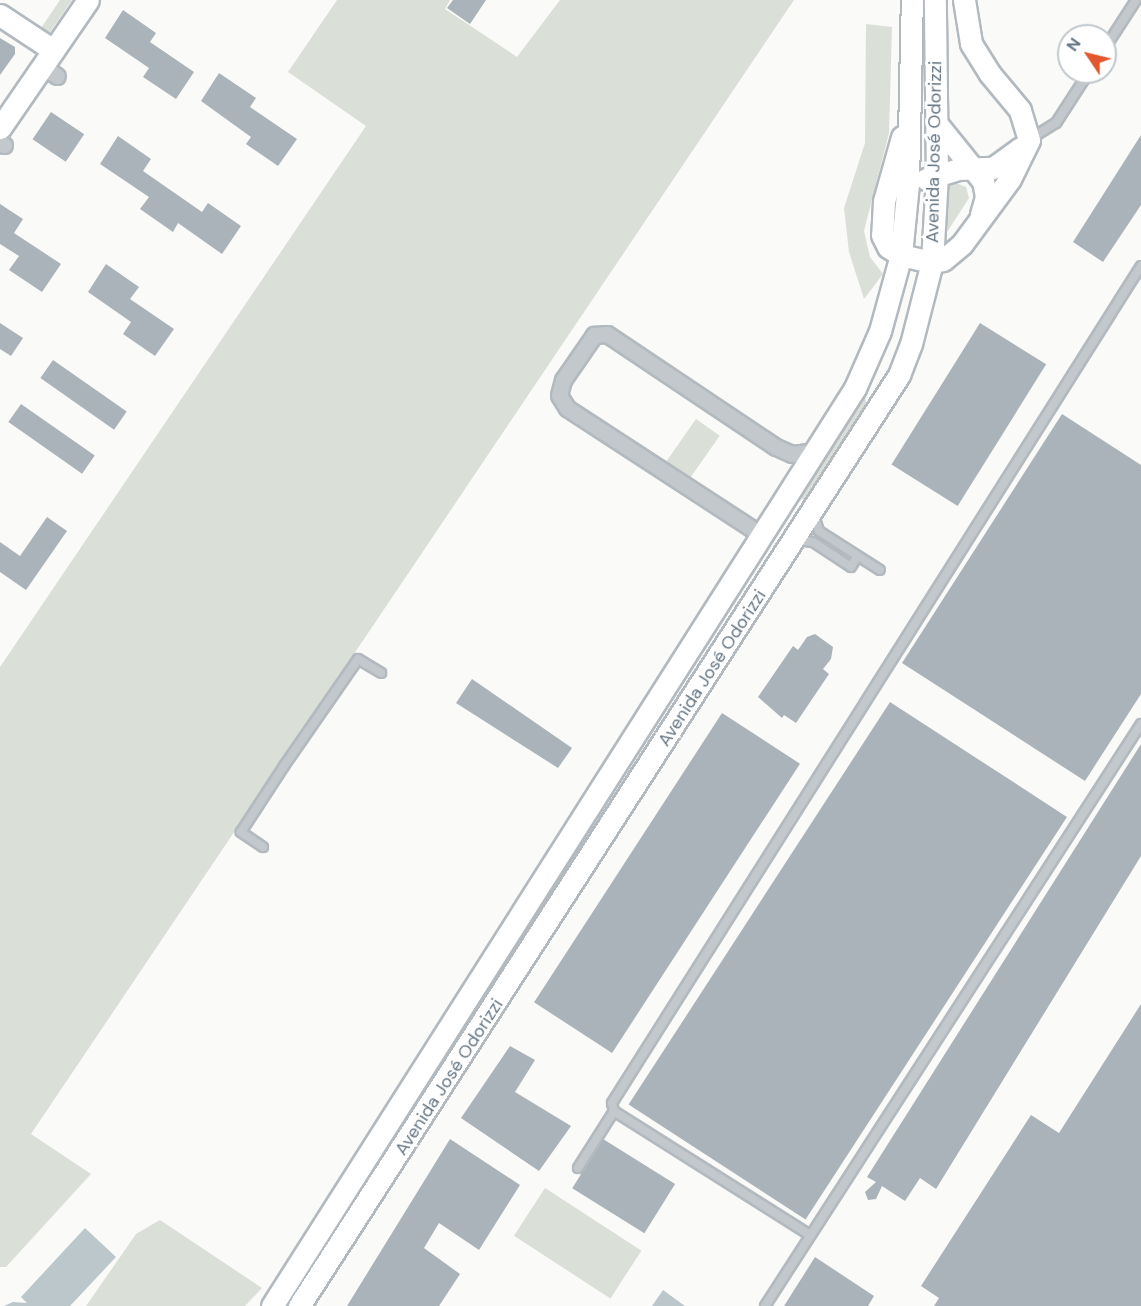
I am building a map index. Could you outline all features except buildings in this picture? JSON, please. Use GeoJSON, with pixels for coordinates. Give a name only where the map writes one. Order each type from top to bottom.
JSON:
{"type":"FeatureCollection","features":[{"type":"Feature","properties":{"kind":"main road"},"geometry":{"type":"LineString","coordinates":[[2,138],[51,64],[88,0]]}},
{"type":"Feature","properties":{"kind":"main road","name":"Avenida José Odorizzi"},"geometry":{"type":"LineString","coordinates":[[299,1306],[317,1280],[486,992],[855,388],[873,347],[902,255],[908,184],[912,0]]}},
{"type":"Feature","properties":{"kind":"main road","name":"Avenida José Odorizzi"},"geometry":{"type":"LineString","coordinates":[[272,1306],[486,992],[804,541],[900,371],[932,262],[937,176],[935,0]]}},
{"type":"Feature","properties":{"kind":"main road"},"geometry":{"type":"LineString","coordinates":[[911,105],[881,222],[888,247],[902,255],[932,262],[952,255],[1015,170],[1029,140],[1020,110],[971,43],[964,0]]}},
{"type":"Feature","properties":{"kind":"main road"},"geometry":{"type":"LineString","coordinates":[[0,15],[51,64]]}},
{"type":"Feature","properties":{"kind":"main road"},"geometry":{"type":"LineString","coordinates":[[937,124],[954,150],[977,171],[985,190],[981,216]]}},
{"type":"Feature","properties":{"kind":"main road"},"geometry":{"type":"LineString","coordinates":[[908,184],[958,169],[977,171],[1004,164],[1029,140]]}},
{"type":"Feature","properties":{"kind":"main road","name":"Avenida José Odorizzi"},"geometry":{"type":"LineString","coordinates":[[263,1306],[289,1280]]}},
{"type":"Feature","properties":{"kind":"main road","name":"Avenida José Odorizzi"},"geometry":{"type":"LineString","coordinates":[[314,1306],[319,1293],[317,1280]]}},
{"type":"Feature","properties":{"kind":"street"},"geometry":{"type":"LineString","coordinates":[[759,542],[754,530],[567,408],[559,395],[563,380],[594,335],[607,334],[776,447],[792,454],[817,452]]}},
{"type":"Feature","properties":{"kind":"lane"},"geometry":{"type":"LineString","coordinates":[[1117,29],[1136,0]]}},
{"type":"Feature","properties":{"kind":"lane"},"geometry":{"type":"LineString","coordinates":[[1029,140],[1056,123],[1081,84]]}},
{"type":"Feature","properties":{"kind":"lane"},"geometry":{"type":"LineString","coordinates":[[810,1235],[614,1111],[612,1103],[1141,266]]}},
{"type":"Feature","properties":{"kind":"lane"},"geometry":{"type":"LineString","coordinates":[[816,521],[857,557],[880,570]]}},
{"type":"Feature","properties":{"kind":"lane"},"geometry":{"type":"LineString","coordinates":[[804,541],[851,567],[857,557]]}},
{"type":"Feature","properties":{"kind":"lane"},"geometry":{"type":"LineString","coordinates":[[263,848],[241,832],[284,766],[358,658],[381,673]]}},
{"type":"Feature","properties":{"kind":"lane"},"geometry":{"type":"LineString","coordinates":[[765,1306],[1141,724]]}},
{"type":"Feature","properties":{"kind":"lane"},"geometry":{"type":"LineString","coordinates":[[578,1168],[614,1111]]}},
{"type":"Feature","properties":{"kind":"shaded area"},"geometry":{"type":"Polygon","coordinates":[[[60,0],[72,0],[46,38],[39,31],[60,0]]]}},
{"type":"Feature","properties":{"kind":"shaded area"},"geometry":{"type":"Polygon","coordinates":[[[337,0],[450,0],[445,9],[517,57],[560,0],[794,0],[31,1134],[91,1174],[6,1267],[0,1267],[0,667],[366,126],[288,72],[337,0]]]}},
{"type":"Feature","properties":{"kind":"shaded area"},"geometry":{"type":"Polygon","coordinates":[[[866,24],[892,27],[889,133],[864,231],[870,257],[883,274],[864,299],[849,252],[844,208],[865,143],[866,24]]]}},
{"type":"Feature","properties":{"kind":"shaded area"},"geometry":{"type":"Polygon","coordinates":[[[953,182],[966,187],[969,198],[942,240],[945,186],[953,182]]]}},
{"type":"Feature","properties":{"kind":"shaded area"},"geometry":{"type":"Polygon","coordinates":[[[865,395],[868,416],[808,504],[801,498],[865,395]]]}},
{"type":"Feature","properties":{"kind":"shaded area"},"geometry":{"type":"Polygon","coordinates":[[[696,419],[720,436],[689,479],[666,462],[696,419]]]}},
{"type":"Feature","properties":{"kind":"shaded area"},"geometry":{"type":"Polygon","coordinates":[[[545,1188],[641,1251],[610,1298],[514,1236],[545,1188]]]}},
{"type":"Feature","properties":{"kind":"shaded area"},"geometry":{"type":"Polygon","coordinates":[[[160,1220],[262,1288],[245,1306],[86,1306],[136,1234],[160,1220]]]}},
{"type":"Feature","properties":{"kind":"shaded area"},"geometry":{"type":"Polygon","coordinates":[[[85,1228],[116,1257],[70,1306],[4,1306],[13,1302],[27,1303],[21,1297],[85,1228]]]}},
{"type":"Feature","properties":{"kind":"shaded area"},"geometry":{"type":"Polygon","coordinates":[[[663,1290],[685,1306],[652,1306],[663,1290]]]}}]}
